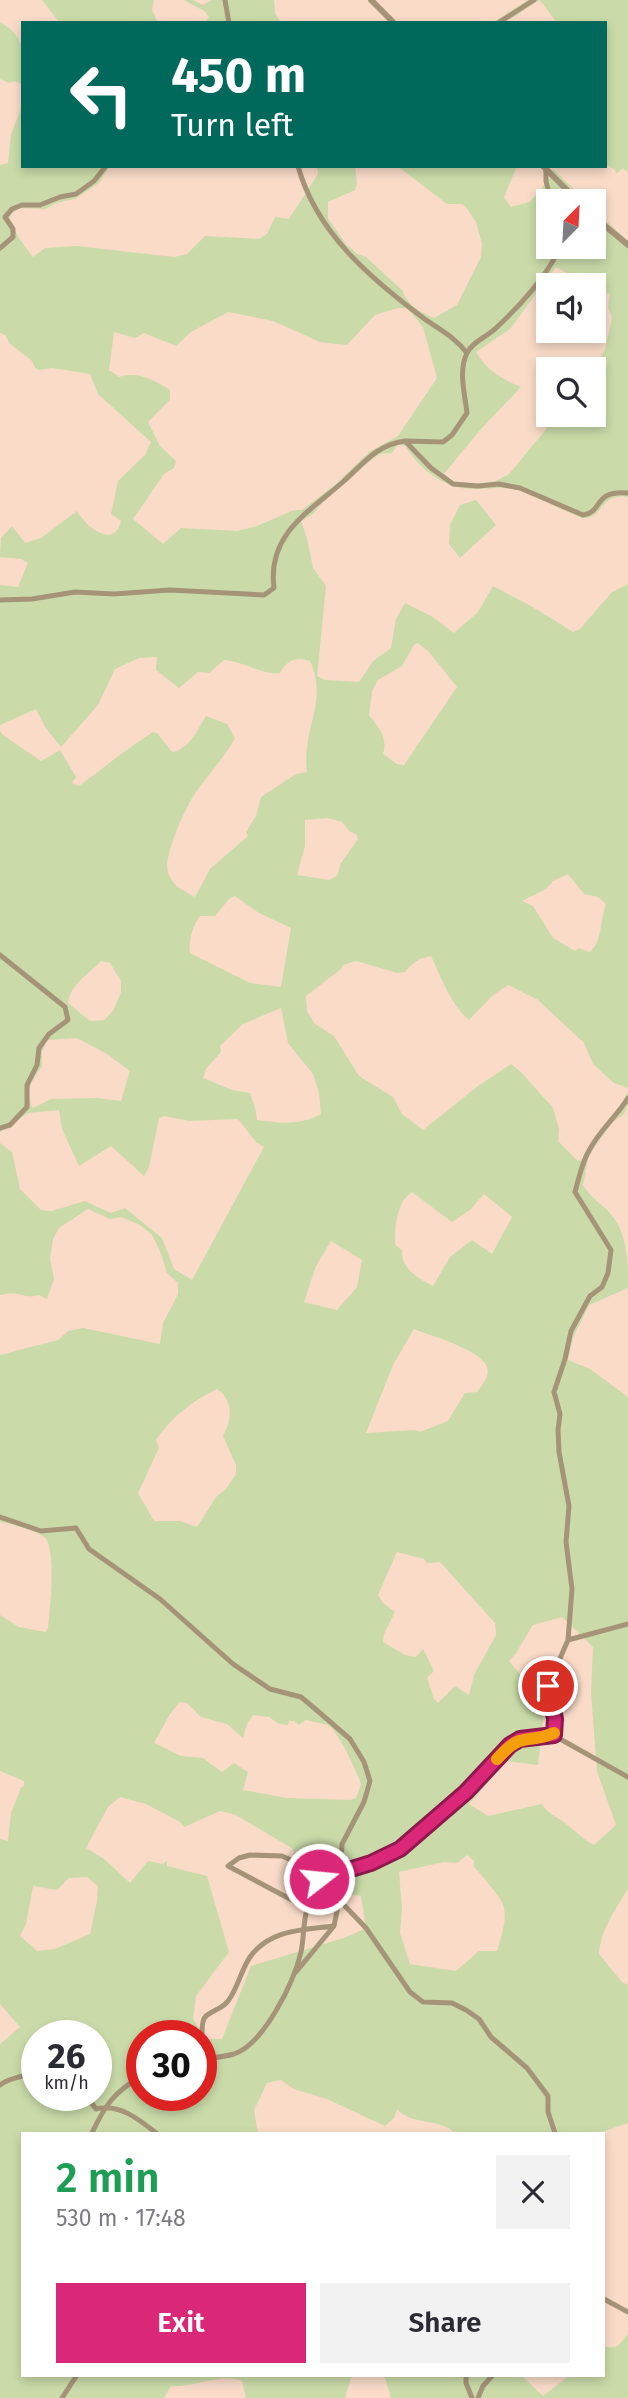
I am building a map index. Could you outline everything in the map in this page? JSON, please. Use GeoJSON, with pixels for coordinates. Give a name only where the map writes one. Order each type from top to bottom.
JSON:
{"type":"FeatureCollection","features":[{"type":"Feature","properties":{"kind":"street"},"geometry":{"type":"LineString","coordinates":[[225,0],[229,21]]}},
{"type":"Feature","properties":{"kind":"street"},"geometry":{"type":"LineString","coordinates":[[371,0],[392,21]]}},
{"type":"Feature","properties":{"kind":"street"},"geometry":{"type":"LineString","coordinates":[[501,21],[534,0]]}},
{"type":"Feature","properties":{"kind":"street"},"geometry":{"type":"LineString","coordinates":[[0,248],[13,237],[13,229],[3,216],[12,209],[22,205],[40,205],[76,194],[94,181],[104,168]]}},
{"type":"Feature","properties":{"kind":"street"},"geometry":{"type":"LineString","coordinates":[[299,168],[316,210],[344,249],[382,286],[420,316],[456,339],[467,353]]}},
{"type":"Feature","properties":{"kind":"street"},"geometry":{"type":"LineString","coordinates":[[544,168],[548,189]]}},
{"type":"Feature","properties":{"kind":"street"},"geometry":{"type":"LineString","coordinates":[[544,168],[566,189]]}},
{"type":"Feature","properties":{"kind":"street"},"geometry":{"type":"LineString","coordinates":[[606,227],[628,245]]}},
{"type":"Feature","properties":{"kind":"street"},"geometry":{"type":"LineString","coordinates":[[0,600],[32,599],[75,592],[114,594],[170,590],[264,595],[274,588],[272,573],[275,558],[284,538],[299,517],[371,455],[395,442],[443,442],[452,435],[467,412],[463,374],[467,353],[477,341],[512,314],[554,259]]}},
{"type":"Feature","properties":{"kind":"street"},"geometry":{"type":"LineString","coordinates":[[405,441],[431,468],[453,484],[499,484],[520,488],[583,515],[593,512],[601,498],[610,493],[628,493]]}},
{"type":"Feature","properties":{"kind":"street"},"geometry":{"type":"LineString","coordinates":[[0,955],[65,1007],[68,1020],[49,1034],[39,1048],[37,1065],[27,1084],[27,1107],[10,1125],[0,1128]]}},
{"type":"Feature","properties":{"kind":"street"},"geometry":{"type":"LineString","coordinates":[[554,1735],[555,1719],[548,1686],[568,1640],[572,1588],[566,1542],[569,1506],[563,1482],[558,1430],[560,1415],[554,1392],[571,1331],[590,1296],[602,1287],[608,1273],[611,1250],[575,1192],[587,1152],[628,1098]]}},
{"type":"Feature","properties":{"kind":"street"},"geometry":{"type":"LineString","coordinates":[[0,1517],[41,1531],[76,1528],[89,1549],[160,1599],[233,1664],[270,1689],[301,1698],[350,1739],[364,1762],[370,1781],[364,1802],[342,1844],[339,1901],[334,1926],[296,1972],[265,2029],[250,2045],[234,2054],[217,2057]]}},
{"type":"Feature","properties":{"kind":"street"},"geometry":{"type":"LineString","coordinates":[[568,1640],[628,1624]]}},
{"type":"Feature","properties":{"kind":"street"},"geometry":{"type":"LineString","coordinates":[[319,1879],[371,1863],[400,1849],[466,1792],[510,1745],[520,1739],[554,1735],[628,1777]]}},
{"type":"Feature","properties":{"kind":"street"},"geometry":{"type":"LineString","coordinates":[[307,1908],[228,1866],[239,1858],[250,1855],[282,1856],[304,1866],[366,1928],[410,1992],[423,2002],[452,2003],[466,2010],[479,2019],[491,2037],[527,2068],[548,2096],[548,2112],[555,2132]]}},
{"type":"Feature","properties":{"kind":"street"},"geometry":{"type":"LineString","coordinates":[[296,1972],[307,1908],[319,1879]]}},
{"type":"Feature","properties":{"kind":"street"},"geometry":{"type":"LineString","coordinates":[[204,2020],[228,2001],[250,1957],[266,1940],[291,1931],[334,1926]]}},
{"type":"Feature","properties":{"kind":"street"},"geometry":{"type":"LineString","coordinates":[[0,2085],[7,2079],[21,2077]]}},
{"type":"Feature","properties":{"kind":"street"},"geometry":{"type":"LineString","coordinates":[[112,2099],[126,2086]]}},
{"type":"Feature","properties":{"kind":"street"},"geometry":{"type":"LineString","coordinates":[[112,2110],[138,2118],[155,2132]]}},
{"type":"Feature","properties":{"kind":"street"},"geometry":{"type":"LineString","coordinates":[[92,2132],[102,2111]]}},
{"type":"Feature","properties":{"kind":"street"},"geometry":{"type":"LineString","coordinates":[[605,2300],[628,2312]]}},
{"type":"Feature","properties":{"kind":"street"},"geometry":{"type":"LineString","coordinates":[[62,2398],[76,2377]]}},
{"type":"Feature","properties":{"kind":"street"},"geometry":{"type":"LineString","coordinates":[[466,2377],[472,2398]]}},
{"type":"Feature","properties":{"kind":"street"},"geometry":{"type":"LineString","coordinates":[[478,2398],[482,2386],[491,2377]]}},
{"type":"Feature","properties":{"kind":"green space"},"geometry":{"type":"Polygon","coordinates":[[[42,0],[154,0],[152,10],[157,21],[58,21],[42,0]]]}},
{"type":"Feature","properties":{"kind":"green space"},"geometry":{"type":"Polygon","coordinates":[[[184,0],[193,0],[203,5],[212,0],[274,0],[275,13],[280,21],[206,21],[209,17],[204,11],[184,0]]]}},
{"type":"Feature","properties":{"kind":"green space"},"geometry":{"type":"Polygon","coordinates":[[[528,0],[540,0],[512,18],[495,21],[528,0]]]}},
{"type":"Feature","properties":{"kind":"green space"},"geometry":{"type":"Polygon","coordinates":[[[540,0],[628,0],[628,172],[623,168],[616,174],[607,165],[607,21],[556,21],[540,0]]]}},
{"type":"Feature","properties":{"kind":"green space"},"geometry":{"type":"Polygon","coordinates":[[[0,22],[20,41],[21,83],[0,79],[0,22]]]}},
{"type":"Feature","properties":{"kind":"green space"},"geometry":{"type":"Polygon","coordinates":[[[21,110],[21,168],[109,168],[99,183],[75,199],[56,203],[46,209],[20,208],[12,213],[9,219],[33,257],[45,248],[76,246],[174,257],[187,254],[205,236],[259,239],[267,234],[275,217],[289,219],[318,174],[317,168],[355,168],[355,190],[328,202],[328,218],[345,243],[357,254],[366,257],[403,291],[415,308],[434,318],[457,305],[481,257],[482,244],[476,222],[466,207],[462,204],[447,204],[400,168],[516,168],[504,197],[511,207],[530,202],[536,195],[536,259],[606,259],[606,221],[628,241],[628,497],[611,499],[595,515],[582,518],[513,489],[464,488],[444,482],[418,463],[405,446],[398,444],[392,453],[380,454],[370,461],[313,514],[301,521],[313,568],[326,586],[317,676],[325,680],[359,682],[373,661],[391,648],[396,619],[405,603],[431,616],[454,633],[478,612],[493,586],[573,632],[580,629],[612,592],[628,584],[628,1088],[614,1083],[593,1064],[584,1043],[538,1000],[508,985],[492,996],[469,1020],[452,999],[431,956],[416,961],[405,972],[398,973],[356,961],[343,965],[306,996],[307,1011],[315,1024],[334,1036],[359,1076],[393,1097],[402,1114],[423,1130],[478,1086],[511,1064],[553,1108],[559,1129],[558,1141],[581,1161],[628,1092],[628,1104],[624,1114],[613,1122],[589,1154],[583,1185],[619,1226],[627,1256],[628,1288],[589,1305],[573,1338],[568,1360],[590,1369],[628,1397],[628,1888],[606,1927],[599,1954],[622,1982],[628,1985],[628,2123],[602,2132],[454,2132],[441,2125],[409,2117],[397,2109],[394,2118],[385,2126],[327,2099],[294,2089],[281,2080],[267,2083],[254,2110],[258,2132],[21,2132],[21,2377],[351,2377],[345,2398],[246,2398],[242,2381],[225,2378],[171,2386],[164,2398],[0,2398],[0,2044],[20,2027],[0,2004],[0,1839],[8,1841],[11,1813],[24,1781],[0,1771],[0,1615],[19,1627],[45,1632],[49,1619],[52,1569],[49,1546],[43,1536],[0,1522],[0,1355],[58,1340],[68,1331],[83,1328],[160,1344],[163,1323],[178,1294],[178,1283],[167,1273],[152,1235],[140,1225],[121,1217],[110,1219],[88,1209],[59,1228],[53,1239],[50,1259],[54,1279],[47,1299],[39,1295],[0,1295],[0,1143],[12,1152],[20,1189],[41,1210],[52,1211],[85,1201],[111,1213],[125,1208],[162,1238],[174,1269],[192,1280],[264,1147],[256,1142],[238,1119],[189,1121],[164,1116],[159,1118],[149,1167],[144,1176],[111,1146],[79,1166],[62,1129],[59,1110],[28,1113],[0,1132],[0,731],[41,761],[60,750],[76,777],[72,783],[79,786],[153,732],[157,733],[172,752],[188,743],[206,716],[227,724],[235,738],[191,800],[168,857],[168,872],[173,881],[179,888],[195,897],[210,869],[248,836],[246,832],[256,816],[261,797],[296,774],[307,772],[306,757],[317,690],[310,661],[300,659],[292,660],[280,673],[224,660],[209,673],[198,672],[179,688],[156,670],[157,657],[139,658],[115,669],[98,705],[61,747],[45,727],[36,709],[0,725],[0,585],[18,587],[28,563],[21,559],[0,557],[1,538],[12,526],[25,543],[41,538],[77,511],[86,523],[99,532],[112,534],[121,521],[111,514],[118,481],[145,455],[151,442],[98,394],[90,374],[52,368],[39,370],[0,333],[0,165],[8,163],[11,134],[21,110]],[[407,308],[375,315],[347,345],[320,342],[273,321],[228,312],[191,332],[176,346],[144,333],[135,338],[114,332],[109,370],[119,377],[146,377],[170,390],[170,400],[148,422],[160,446],[176,461],[174,468],[164,474],[133,519],[163,544],[181,528],[237,531],[257,526],[294,510],[302,510],[336,484],[369,452],[398,436],[437,378],[423,327],[407,308]],[[418,643],[414,645],[402,666],[378,680],[372,691],[369,715],[383,738],[383,754],[397,764],[404,765],[457,687],[429,652],[418,643]],[[327,818],[305,820],[305,846],[297,875],[329,880],[337,876],[341,863],[358,839],[342,822],[327,818]],[[568,874],[553,881],[546,889],[522,901],[533,906],[553,938],[575,951],[579,948],[589,952],[599,938],[606,904],[598,897],[584,894],[568,874]],[[235,896],[230,898],[215,916],[200,916],[192,934],[190,953],[250,983],[281,987],[291,928],[259,913],[235,896]],[[101,961],[76,985],[70,996],[68,1003],[90,1021],[104,1020],[113,1011],[121,992],[121,981],[110,963],[101,961]],[[281,1008],[243,1024],[220,1046],[221,1052],[206,1069],[203,1078],[232,1090],[250,1093],[257,1120],[297,1122],[321,1114],[319,1093],[313,1074],[288,1043],[281,1008]],[[77,1038],[47,1040],[42,1052],[42,1066],[31,1083],[29,1092],[33,1108],[51,1099],[98,1098],[121,1101],[130,1071],[107,1054],[77,1038]],[[412,1192],[407,1197],[396,1223],[395,1245],[402,1250],[407,1268],[433,1286],[450,1257],[472,1240],[492,1254],[512,1217],[484,1194],[470,1210],[452,1222],[412,1192]],[[331,1241],[316,1266],[304,1302],[337,1310],[357,1287],[362,1260],[331,1241]],[[414,1329],[393,1365],[366,1433],[420,1432],[448,1421],[465,1393],[477,1392],[485,1381],[487,1367],[466,1349],[414,1329]],[[217,1389],[176,1417],[156,1440],[159,1448],[138,1493],[154,1521],[180,1521],[197,1527],[216,1497],[226,1489],[236,1474],[236,1465],[223,1436],[230,1417],[229,1405],[217,1389]],[[397,1552],[378,1595],[383,1603],[395,1612],[383,1642],[405,1655],[416,1657],[423,1649],[434,1671],[427,1678],[434,1699],[438,1703],[455,1686],[469,1695],[474,1675],[496,1635],[495,1623],[440,1562],[427,1563],[424,1559],[397,1552]],[[562,1617],[533,1625],[509,1661],[545,1704],[538,1765],[507,1761],[469,1804],[488,1816],[542,1804],[550,1813],[594,1845],[616,1825],[597,1771],[591,1693],[593,1647],[562,1617]],[[180,1702],[154,1743],[181,1756],[203,1758],[222,1772],[234,1763],[248,1772],[243,1790],[287,1798],[356,1798],[361,1784],[336,1734],[328,1725],[306,1720],[299,1725],[294,1721],[289,1721],[288,1725],[279,1724],[269,1717],[253,1715],[243,1738],[227,1724],[201,1717],[187,1703],[180,1702]],[[120,1797],[108,1807],[86,1848],[104,1859],[130,1883],[148,1861],[162,1864],[167,1861],[167,1866],[207,1876],[229,1952],[196,1996],[194,2020],[126,2020],[126,2111],[217,2111],[217,2039],[222,2039],[251,1966],[344,1938],[366,1928],[361,1896],[304,1886],[293,1849],[236,1815],[220,1811],[184,1827],[180,1822],[146,1804],[120,1797]],[[467,1855],[457,1863],[444,1862],[399,1872],[402,1908],[400,1933],[410,1964],[456,1971],[479,1951],[497,1951],[505,1912],[499,1897],[467,1855]],[[87,1877],[69,1878],[57,1890],[33,1886],[26,1924],[20,1936],[37,1951],[55,1949],[90,1934],[98,1886],[87,1877]]]}},
{"type":"Feature","properties":{"kind":"green space"},"geometry":{"type":"Polygon","coordinates":[[[553,169],[574,189],[541,189],[550,178],[553,169]]]}},
{"type":"Feature","properties":{"kind":"green space"},"geometry":{"type":"Polygon","coordinates":[[[476,500],[496,525],[460,558],[449,544],[450,525],[460,505],[476,500]]]}},
{"type":"Feature","properties":{"kind":"green space"},"geometry":{"type":"Polygon","coordinates":[[[628,2334],[628,2398],[391,2398],[385,2377],[523,2377],[543,2396],[567,2377],[605,2377],[605,2346],[615,2347],[628,2334]]]}},
{"type":"Feature","properties":{"kind":"slow traffic"},"geometry":{"type":"LineString","coordinates":[[497,1759],[520,1739],[554,1733]]}},
{"type":"Feature","properties":{"kind":"route"},"geometry":{"type":"LineString","coordinates":[[319,1879],[371,1863],[400,1849],[466,1792],[510,1745],[520,1739],[554,1735],[555,1719],[548,1686]]}}]}
